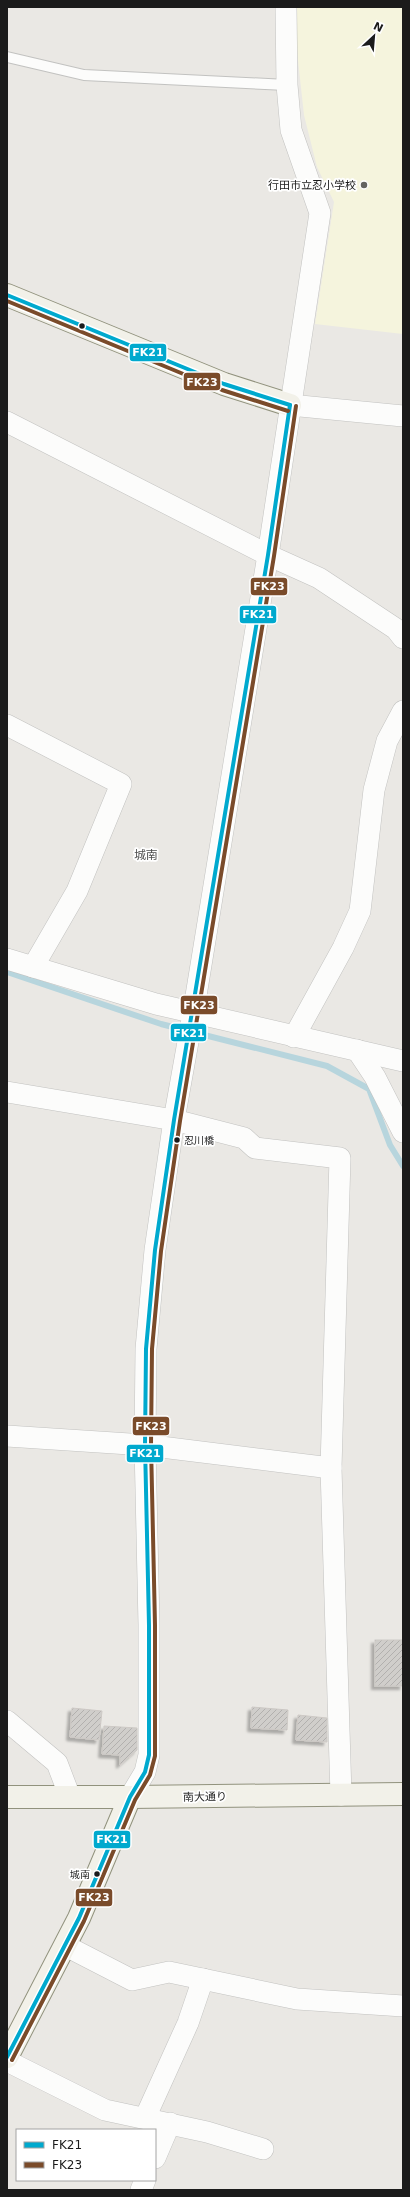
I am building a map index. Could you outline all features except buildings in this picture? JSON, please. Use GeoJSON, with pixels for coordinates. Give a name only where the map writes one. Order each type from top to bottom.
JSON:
{"type":"FeatureCollection","features":[{"type":"Feature","properties":{"kind":"street"},"geometry":{"type":"LineString","coordinates":[[7,2057],[80,1918],[130,1798],[145,1772],[149,1755],[149,1625],[145,1445],[146,1349],[155,1250],[174,1120],[193,1014],[268,555],[320,213],[291,130],[287,85],[286,7]]}},
{"type":"Feature","properties":{"kind":"street"},"geometry":{"type":"LineString","coordinates":[[7,295],[224,384],[290,405],[403,416]]}},
{"type":"Feature","properties":{"kind":"street"},"geometry":{"type":"LineString","coordinates":[[7,422],[268,555],[320,578],[396,629],[403,638]]}},
{"type":"Feature","properties":{"kind":"street"},"geometry":{"type":"LineString","coordinates":[[294,1037],[343,948],[360,911],[374,790],[387,741],[403,711]]}},
{"type":"Feature","properties":{"kind":"street"},"geometry":{"type":"LineString","coordinates":[[7,725],[121,784],[77,891],[33,967]]}},
{"type":"Feature","properties":{"kind":"street"},"geometry":{"type":"LineString","coordinates":[[7,959],[193,1014],[403,1061]]}},
{"type":"Feature","properties":{"kind":"street"},"geometry":{"type":"LineString","coordinates":[[357,1050],[375,1077],[403,1132]]}},
{"type":"Feature","properties":{"kind":"street"},"geometry":{"type":"LineString","coordinates":[[7,1092],[174,1120],[244,1138],[255,1148],[340,1158],[331,1468],[341,1795]]}},
{"type":"Feature","properties":{"kind":"street"},"geometry":{"type":"LineString","coordinates":[[7,1436],[145,1445],[331,1468]]}},
{"type":"Feature","properties":{"kind":"street"},"geometry":{"type":"LineString","coordinates":[[7,1721],[56,1763],[70,1797]]}},
{"type":"Feature","properties":{"kind":"street","name":"南大通り"},"geometry":{"type":"LineString","coordinates":[[7,1797],[130,1798],[403,1794]]}},
{"type":"Feature","properties":{"kind":"street"},"geometry":{"type":"LineString","coordinates":[[66,1946],[132,1980],[169,1972],[297,1999],[403,2006]]}},
{"type":"Feature","properties":{"kind":"street"},"geometry":{"type":"LineString","coordinates":[[145,2118],[188,2023],[203,1979]]}},
{"type":"Feature","properties":{"kind":"street"},"geometry":{"type":"LineString","coordinates":[[7,2061],[105,2110],[207,2132],[263,2149]]}},
{"type":"Feature","properties":{"kind":"street"},"geometry":{"type":"LineString","coordinates":[[156,2156],[170,2124]]}},
{"type":"Feature","properties":{"kind":"lane"},"geometry":{"type":"LineString","coordinates":[[7,58],[84,75],[287,85]]}},
{"type":"Feature","properties":{"kind":"shaded area","name":"行田市立忍小学校"},"geometry":{"type":"Polygon","coordinates":[[[297,7],[403,7],[403,334],[315,324],[334,202],[317,167],[304,115],[295,34],[297,7]]]}},
{"type":"Feature","properties":{"kind":"waterway"},"geometry":{"type":"LineString","coordinates":[[7,972],[161,1024],[327,1066],[369,1089],[390,1145],[403,1166]]}},
{"type":"Feature","properties":{"kind":"transit line","name":"FK21"},"geometry":{"type":"LineString","coordinates":[[7,295],[224,384],[290,405]]}},
{"type":"Feature","properties":{"kind":"transit line","name":"FK23"},"geometry":{"type":"LineString","coordinates":[[7,301],[222,390],[288,411]]}},
{"type":"Feature","properties":{"kind":"transit line","name":"FK21"},"geometry":{"type":"LineString","coordinates":[[7,2057],[79,1918],[130,1797],[145,1772],[149,1755],[149,1625],[145,1445],[146,1349],[155,1250],[174,1120],[268,555],[290,405]]}},
{"type":"Feature","properties":{"kind":"transit line","name":"FK23"},"geometry":{"type":"LineString","coordinates":[[12,2060],[84,1921],[135,1800],[150,1775],[155,1756],[155,1625],[151,1445],[152,1349],[161,1251],[180,1121],[274,556],[296,406]]}},
{"type":"Feature","properties":{"kind":"place","name":"行田市立忍小学校"},"geometry":{"type":"Point","coordinates":[364,185]}},
{"type":"Feature","properties":{"kind":"place","name":"忍川橋"},"geometry":{"type":"Point","coordinates":[177,1140]}},
{"type":"Feature","properties":{"kind":"place","name":"城南"},"geometry":{"type":"Point","coordinates":[97,1874]}},
{"type":"Feature","properties":{"kind":"district","name":"城南"},"geometry":{"type":"Point","coordinates":[146,855]}}]}
